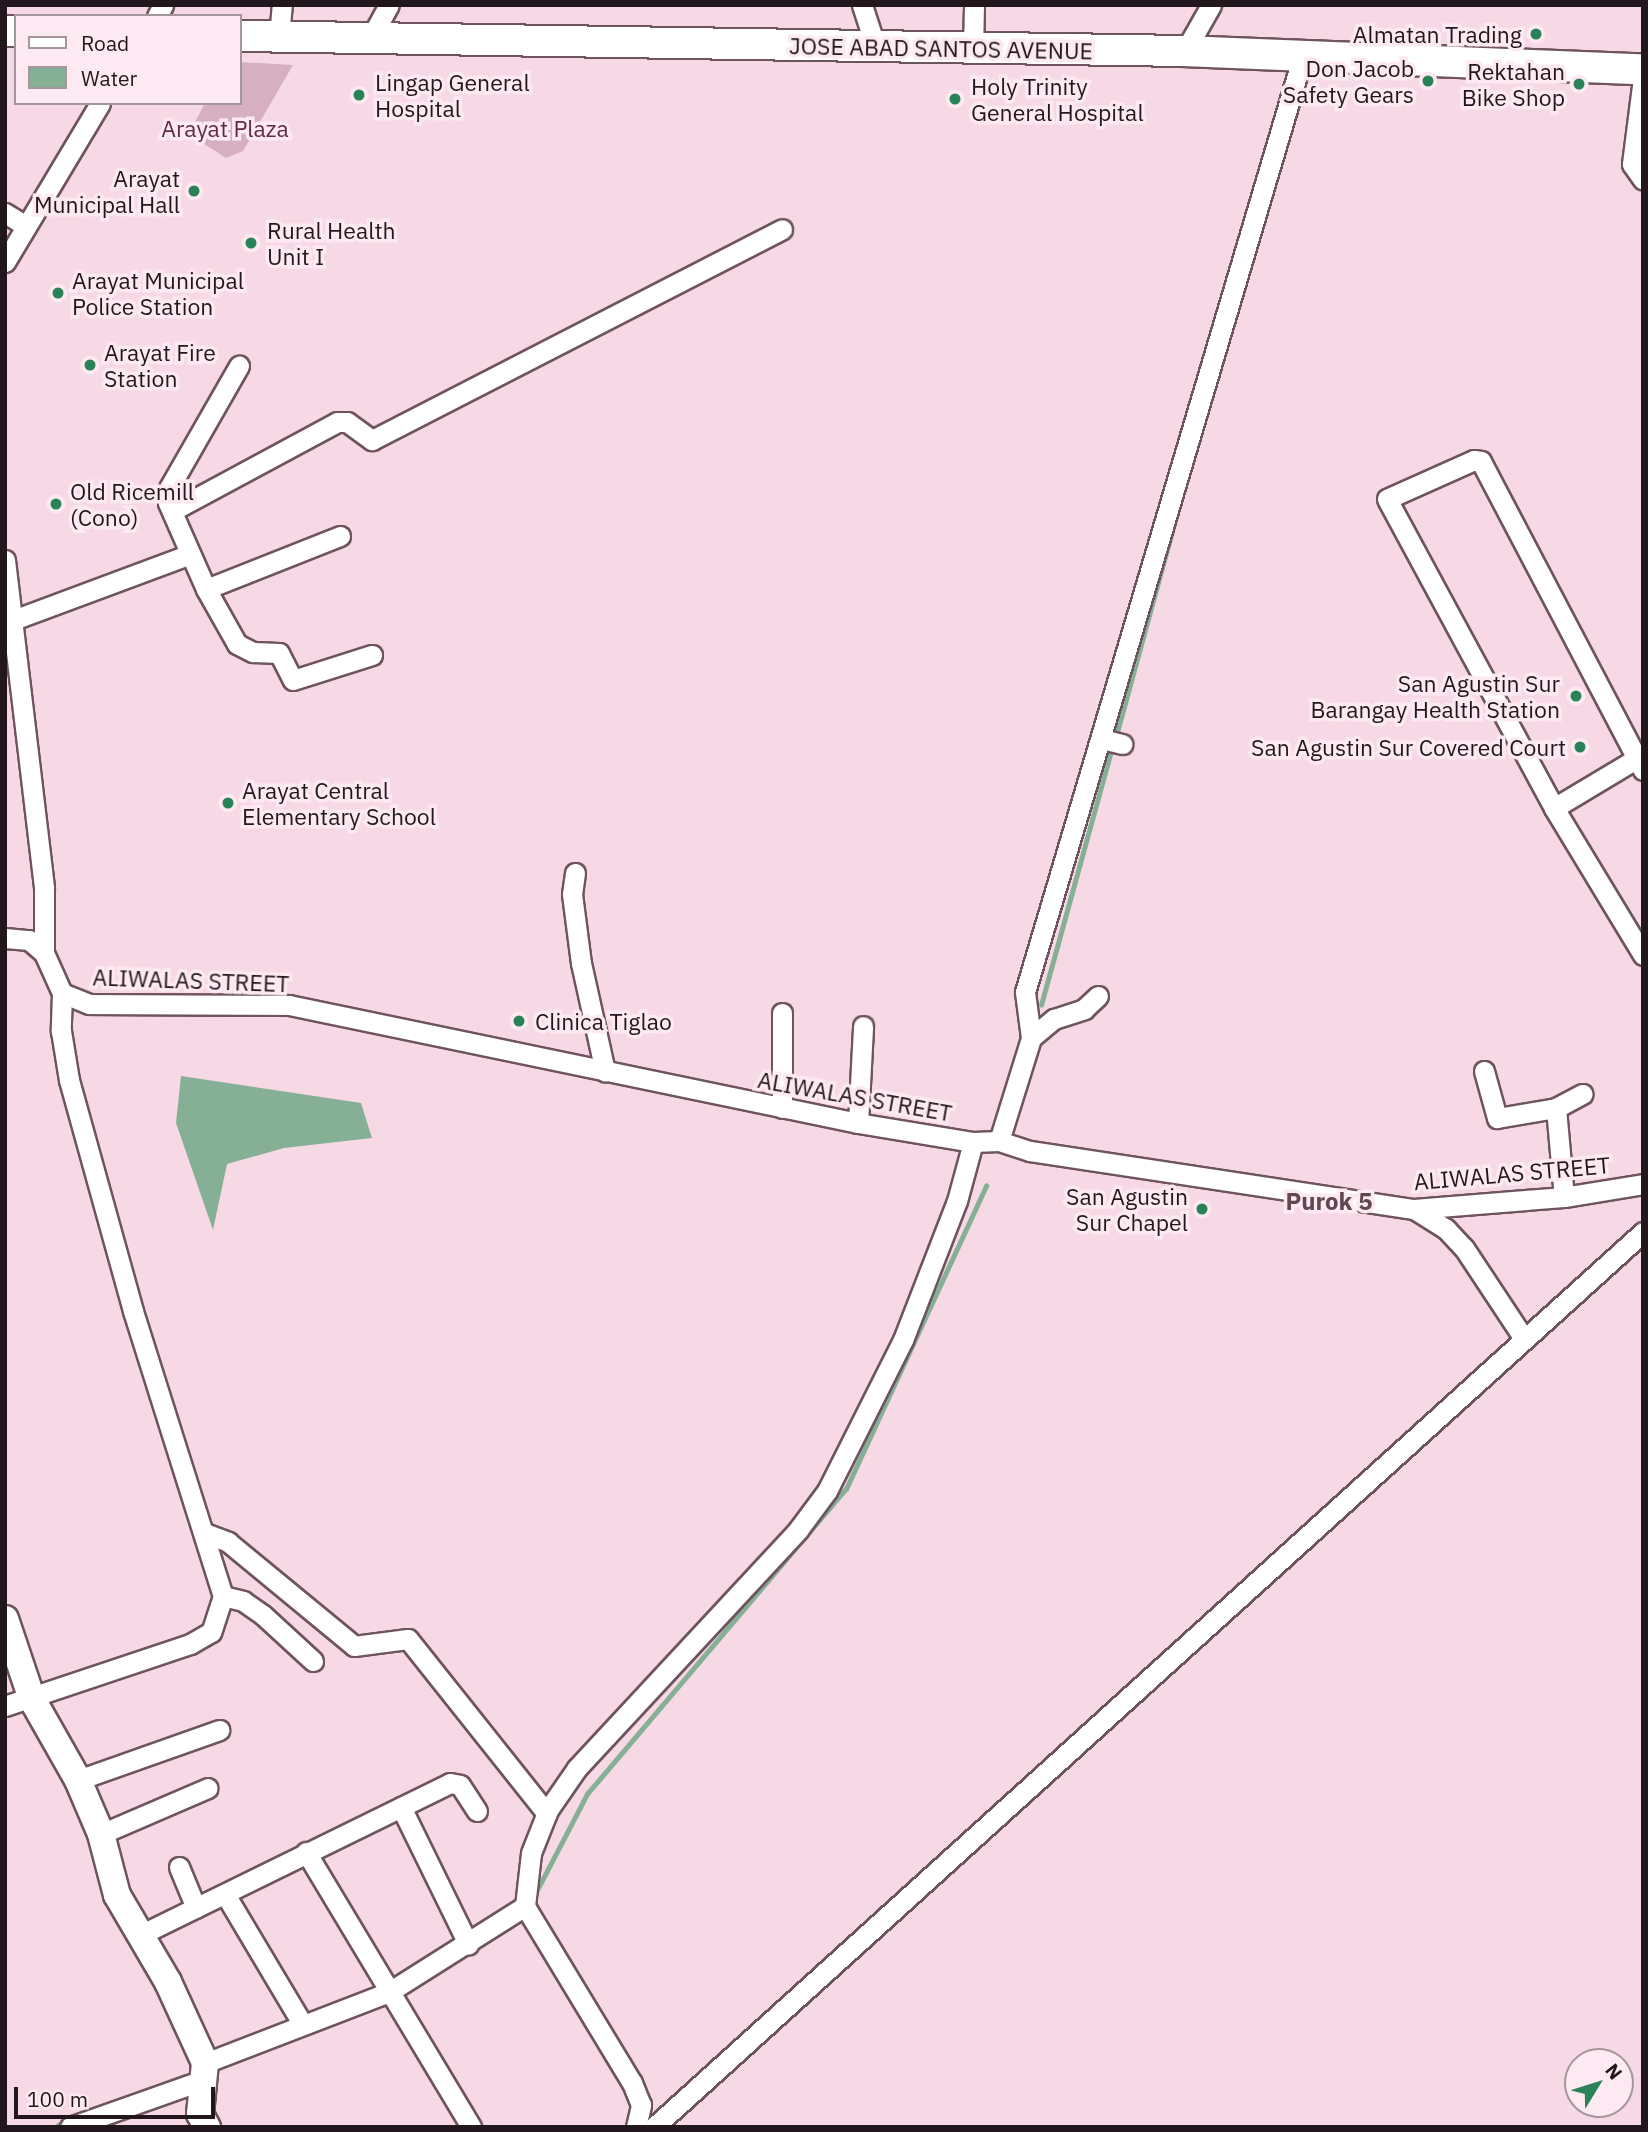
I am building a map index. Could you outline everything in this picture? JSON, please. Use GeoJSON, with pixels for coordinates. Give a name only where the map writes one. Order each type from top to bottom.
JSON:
{"type":"FeatureCollection","features":[{"type":"Feature","properties":{"kind":"highway","name":"JOSE ABAD SANTOS AVENUE"},"geometry":{"type":"LineString","coordinates":[[242,36],[973,50],[1185,51],[1643,69]]}},
{"type":"Feature","properties":{"kind":"main road"},"geometry":{"type":"LineString","coordinates":[[5,1619],[32,1699],[78,1780],[101,1834],[117,1895],[138,1936],[168,1982],[202,2072],[200,2114],[207,2127]]}},
{"type":"Feature","properties":{"kind":"street"},"geometry":{"type":"LineString","coordinates":[[279,37],[282,5]]}},
{"type":"Feature","properties":{"kind":"street"},"geometry":{"type":"LineString","coordinates":[[370,39],[389,5]]}},
{"type":"Feature","properties":{"kind":"street"},"geometry":{"type":"LineString","coordinates":[[862,5],[876,48]]}},
{"type":"Feature","properties":{"kind":"street"},"geometry":{"type":"LineString","coordinates":[[973,50],[974,5]]}},
{"type":"Feature","properties":{"kind":"street"},"geometry":{"type":"LineString","coordinates":[[1185,51],[1211,5]]}},
{"type":"Feature","properties":{"kind":"street"},"geometry":{"type":"LineString","coordinates":[[999,1141],[1031,1038],[1025,992],[1110,741],[1303,55]]}},
{"type":"Feature","properties":{"kind":"street"},"geometry":{"type":"LineString","coordinates":[[1643,78],[1632,164],[1643,180]]}},
{"type":"Feature","properties":{"kind":"street"},"geometry":{"type":"LineString","coordinates":[[5,262],[24,225],[99,105]]}},
{"type":"Feature","properties":{"kind":"street"},"geometry":{"type":"LineString","coordinates":[[5,213],[24,225]]}},
{"type":"Feature","properties":{"kind":"street"},"geometry":{"type":"LineString","coordinates":[[172,511],[337,422],[347,422],[372,440],[782,229]]}},
{"type":"Feature","properties":{"kind":"street"},"geometry":{"type":"LineString","coordinates":[[239,366],[169,488],[172,511],[188,555],[237,644],[253,652],[279,653],[293,680],[372,655]]}},
{"type":"Feature","properties":{"kind":"street"},"geometry":{"type":"LineString","coordinates":[[1554,808],[1640,764],[1481,461],[1474,460],[1387,499],[1554,808],[1643,955]]}},
{"type":"Feature","properties":{"kind":"street"},"geometry":{"type":"LineString","coordinates":[[206,589],[340,536]]}},
{"type":"Feature","properties":{"kind":"street"},"geometry":{"type":"LineString","coordinates":[[13,620],[188,555]]}},
{"type":"Feature","properties":{"kind":"street"},"geometry":{"type":"LineString","coordinates":[[5,561],[44,889],[44,953],[62,993],[61,1031],[80,1122],[133,1311],[223,1596],[211,1632],[190,1644],[5,1706]]}},
{"type":"Feature","properties":{"kind":"street"},"geometry":{"type":"LineString","coordinates":[[575,873],[572,894],[581,963],[605,1071]]}},
{"type":"Feature","properties":{"kind":"street"},"geometry":{"type":"LineString","coordinates":[[5,938],[29,940],[44,953]]}},
{"type":"Feature","properties":{"kind":"street","name":"ALIWALAS STREET"},"geometry":{"type":"LineString","coordinates":[[62,993],[89,1004],[289,1005],[858,1123],[973,1142],[999,1141],[1030,1151],[1415,1209],[1564,1197],[1643,1184]]}},
{"type":"Feature","properties":{"kind":"street"},"geometry":{"type":"LineString","coordinates":[[1031,1038],[1054,1018],[1084,1009],[1098,996]]}},
{"type":"Feature","properties":{"kind":"street"},"geometry":{"type":"LineString","coordinates":[[782,1013],[782,1108]]}},
{"type":"Feature","properties":{"kind":"street"},"geometry":{"type":"LineString","coordinates":[[858,1123],[863,1026]]}},
{"type":"Feature","properties":{"kind":"street"},"geometry":{"type":"LineString","coordinates":[[1484,1071],[1497,1118],[1556,1108],[1582,1094]]}},
{"type":"Feature","properties":{"kind":"street"},"geometry":{"type":"LineString","coordinates":[[1556,1108],[1564,1197]]}},
{"type":"Feature","properties":{"kind":"street"},"geometry":{"type":"LineString","coordinates":[[636,2127],[641,2105],[632,2083],[525,1906],[531,1853],[547,1814],[577,1768],[798,1530],[827,1491],[903,1339],[957,1201],[973,1142]]}},
{"type":"Feature","properties":{"kind":"street"},"geometry":{"type":"LineString","coordinates":[[1415,1209],[1446,1229],[1464,1248],[1523,1337]]}},
{"type":"Feature","properties":{"kind":"street"},"geometry":{"type":"LineString","coordinates":[[654,2127],[1523,1337],[1643,1232]]}},
{"type":"Feature","properties":{"kind":"street"},"geometry":{"type":"LineString","coordinates":[[205,1533],[228,1542],[354,1646],[408,1639],[547,1814]]}},
{"type":"Feature","properties":{"kind":"street"},"geometry":{"type":"LineString","coordinates":[[223,1596],[243,1601],[263,1615],[313,1661]]}},
{"type":"Feature","properties":{"kind":"street"},"geometry":{"type":"LineString","coordinates":[[78,1780],[219,1730]]}},
{"type":"Feature","properties":{"kind":"street"},"geometry":{"type":"LineString","coordinates":[[138,1936],[456,1782],[477,1811]]}},
{"type":"Feature","properties":{"kind":"street"},"geometry":{"type":"LineString","coordinates":[[101,1834],[208,1787]]}},
{"type":"Feature","properties":{"kind":"street"},"geometry":{"type":"LineString","coordinates":[[401,1807],[468,1944]]}},
{"type":"Feature","properties":{"kind":"street"},"geometry":{"type":"LineString","coordinates":[[306,1853],[468,2126]]}},
{"type":"Feature","properties":{"kind":"street"},"geometry":{"type":"LineString","coordinates":[[179,1867],[196,1908]]}},
{"type":"Feature","properties":{"kind":"street"},"geometry":{"type":"LineString","coordinates":[[225,1894],[303,2025]]}},
{"type":"Feature","properties":{"kind":"street"},"geometry":{"type":"LineString","coordinates":[[70,2127],[202,2072],[303,2025],[389,1992],[525,1906]]}},
{"type":"Feature","properties":{"kind":"green space","name":"Arayat Plaza"},"geometry":{"type":"Polygon","coordinates":[[[242,62],[293,65],[243,151],[226,158],[198,140],[195,122],[204,105],[242,105],[242,62]]]}},
{"type":"Feature","properties":{"kind":"water"},"geometry":{"type":"Polygon","coordinates":[[[181,1076],[361,1103],[372,1138],[284,1148],[227,1164],[213,1230],[176,1123],[181,1076]]]}},
{"type":"Feature","properties":{"kind":"waterway"},"geometry":{"type":"LineString","coordinates":[[1116,736],[1181,498]]}},
{"type":"Feature","properties":{"kind":"waterway"},"geometry":{"type":"LineString","coordinates":[[1041,1005],[1112,748]]}},
{"type":"Feature","properties":{"kind":"waterway"},"geometry":{"type":"LineString","coordinates":[[535,1894],[587,1794],[846,1489],[986,1186]]}},
{"type":"Feature","properties":{"kind":"waterway"},"geometry":{"type":"LineString","coordinates":[[163,2084],[185,2076]]}},
{"type":"Feature","properties":{"kind":"waterway"},"geometry":{"type":"LineString","coordinates":[[56,2127],[66,2119]]}},
{"type":"Feature","properties":{"kind":"place","name":"Almatan Trading"},"geometry":{"type":"Point","coordinates":[1536,34]}},
{"type":"Feature","properties":{"kind":"place","name":"Don Jacob Safety Gears"},"geometry":{"type":"Point","coordinates":[1428,81]}},
{"type":"Feature","properties":{"kind":"place","name":"Rektahan Bike Shop"},"geometry":{"type":"Point","coordinates":[1579,84]}},
{"type":"Feature","properties":{"kind":"place","name":"Lingap General Hospital"},"geometry":{"type":"Point","coordinates":[359,95]}},
{"type":"Feature","properties":{"kind":"place","name":"Holy Trinity General Hospital"},"geometry":{"type":"Point","coordinates":[955,99]}},
{"type":"Feature","properties":{"kind":"place","name":"Arayat Municipal Hall"},"geometry":{"type":"Point","coordinates":[194,191]}},
{"type":"Feature","properties":{"kind":"place","name":"Rural Health Unit I"},"geometry":{"type":"Point","coordinates":[251,243]}},
{"type":"Feature","properties":{"kind":"place","name":"Arayat Municipal Police Station"},"geometry":{"type":"Point","coordinates":[58,293]}},
{"type":"Feature","properties":{"kind":"place","name":"Arayat Fire Station"},"geometry":{"type":"Point","coordinates":[90,365]}},
{"type":"Feature","properties":{"kind":"place","name":"Old Ricemill (Cono)"},"geometry":{"type":"Point","coordinates":[56,504]}},
{"type":"Feature","properties":{"kind":"place","name":"San Agustin Sur Barangay Health Station"},"geometry":{"type":"Point","coordinates":[1576,696]}},
{"type":"Feature","properties":{"kind":"place","name":"San Agustin Sur Covered Court"},"geometry":{"type":"Point","coordinates":[1580,747]}},
{"type":"Feature","properties":{"kind":"place","name":"Arayat Central Elementary School"},"geometry":{"type":"Point","coordinates":[228,803]}},
{"type":"Feature","properties":{"kind":"place","name":"Clinica Tiglao"},"geometry":{"type":"Point","coordinates":[519,1021]}},
{"type":"Feature","properties":{"kind":"place","name":"San Agustin Sur Chapel"},"geometry":{"type":"Point","coordinates":[1202,1209]}},
{"type":"Feature","properties":{"kind":"district","name":"Purok 5"},"geometry":{"type":"Point","coordinates":[1329,1202]}}]}
